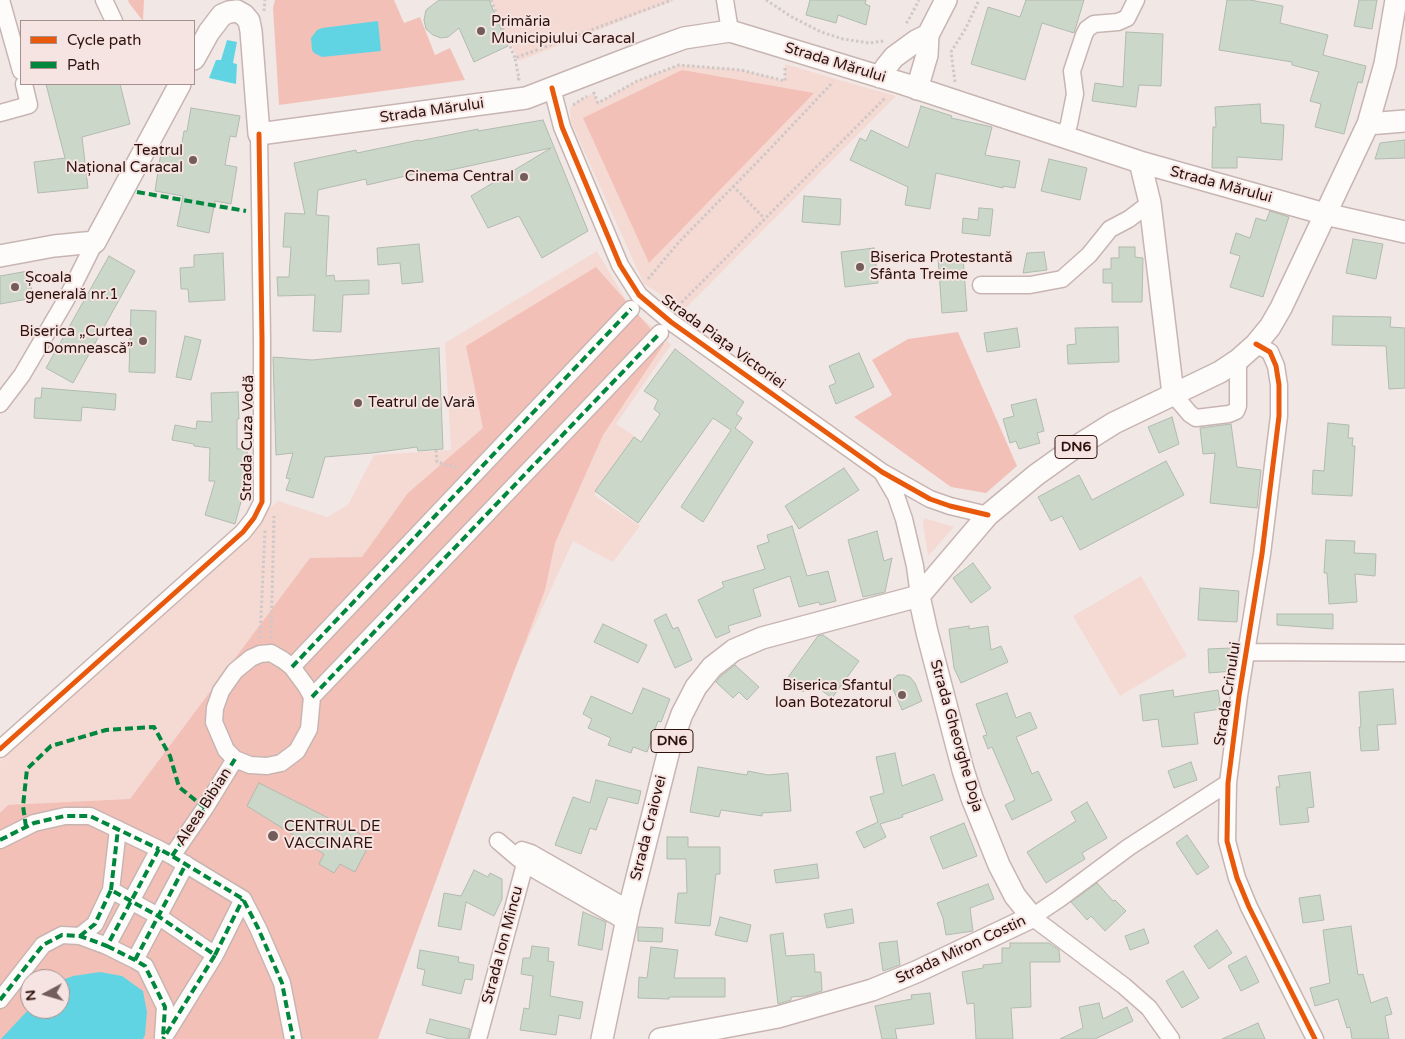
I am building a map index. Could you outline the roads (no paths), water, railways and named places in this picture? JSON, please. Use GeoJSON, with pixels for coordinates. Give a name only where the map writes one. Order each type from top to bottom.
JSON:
{"type":"FeatureCollection","features":[{"type":"Feature","properties":{"kind":"main road"},"geometry":{"type":"LineString","coordinates":[[910,87],[927,54],[928,35],[946,0]]}},
{"type":"Feature","properties":{"kind":"main road","name":"DN6"},"geometry":{"type":"LineString","coordinates":[[919,596],[988,515],[1036,475],[1114,423],[1220,372],[1238,360],[1256,344],[1270,327],[1281,308],[1368,124],[1385,64],[1396,0]]}},
{"type":"Feature","properties":{"kind":"main road","name":"Strada Cuza Vodă"},"geometry":{"type":"LineString","coordinates":[[195,57],[216,21],[222,15],[238,6],[249,21],[251,31],[259,134]]}},
{"type":"Feature","properties":{"kind":"main road","name":"Strada Mărului"},"geometry":{"type":"LineString","coordinates":[[259,134],[526,98],[684,38],[730,30],[1140,162],[1325,214],[1405,232]]}},
{"type":"Feature","properties":{"kind":"main road"},"geometry":{"type":"LineString","coordinates":[[880,77],[894,57],[928,35]]}},
{"type":"Feature","properties":{"kind":"main road"},"geometry":{"type":"LineString","coordinates":[[0,256],[54,246],[95,242],[179,85]]}},
{"type":"Feature","properties":{"kind":"main road"},"geometry":{"type":"LineString","coordinates":[[1368,124],[1405,121]]}},
{"type":"Feature","properties":{"kind":"main road"},"geometry":{"type":"LineString","coordinates":[[1140,162],[1150,203],[1173,394]]}},
{"type":"Feature","properties":{"kind":"main road","name":"Strada Craiovei"},"geometry":{"type":"LineString","coordinates":[[602,1039],[627,916],[669,750],[682,714],[696,687],[712,667],[734,650],[762,638],[919,596]]}},
{"type":"Feature","properties":{"kind":"main road","name":"Strada Gheorghe Doja"},"geometry":{"type":"LineString","coordinates":[[919,596],[972,798],[999,865],[1016,896],[1032,917]]}},
{"type":"Feature","properties":{"kind":"main road","name":"Strada Miron Costin"},"geometry":{"type":"LineString","coordinates":[[660,1039],[778,1017],[872,990],[916,972],[1032,917]]}},
{"type":"Feature","properties":{"kind":"street"},"geometry":{"type":"LineString","coordinates":[[1,0],[20,67]]}},
{"type":"Feature","properties":{"kind":"street"},"geometry":{"type":"LineString","coordinates":[[104,0],[114,20]]}},
{"type":"Feature","properties":{"kind":"street"},"geometry":{"type":"LineString","coordinates":[[725,0],[730,30]]}},
{"type":"Feature","properties":{"kind":"street"},"geometry":{"type":"LineString","coordinates":[[1064,138],[1075,94],[1072,71],[1087,29],[1094,24],[1118,22],[1127,18],[1136,0]]}},
{"type":"Feature","properties":{"kind":"street"},"geometry":{"type":"LineString","coordinates":[[0,113],[29,105],[24,85]]}},
{"type":"Feature","properties":{"kind":"street","name":"Strada Piața Victoriei"},"geometry":{"type":"LineString","coordinates":[[552,88],[562,127],[620,265],[639,295],[672,322],[882,472],[930,499],[988,515]]}},
{"type":"Feature","properties":{"kind":"street","name":"Strada Cuza Vodă"},"geometry":{"type":"LineString","coordinates":[[0,749],[243,532],[267,507],[262,502],[259,134]]}},
{"type":"Feature","properties":{"kind":"street"},"geometry":{"type":"LineString","coordinates":[[981,285],[1030,285],[1062,279],[1089,255],[1110,229],[1129,219],[1150,203]]}},
{"type":"Feature","properties":{"kind":"street"},"geometry":{"type":"LineString","coordinates":[[0,404],[22,375],[67,298],[95,242]]}},
{"type":"Feature","properties":{"kind":"street"},"geometry":{"type":"LineString","coordinates":[[292,668],[631,309]]}},
{"type":"Feature","properties":{"kind":"street"},"geometry":{"type":"LineString","coordinates":[[312,697],[660,333]]}},
{"type":"Feature","properties":{"kind":"street","name":"Strada Crinului"},"geometry":{"type":"LineString","coordinates":[[1256,344],[1270,352],[1276,366],[1279,385],[1279,416],[1262,554],[1239,696],[1228,783],[1227,841],[1236,878],[1315,1039]]}},
{"type":"Feature","properties":{"kind":"street"},"geometry":{"type":"LineString","coordinates":[[1173,394],[1190,414],[1196,418],[1229,414],[1236,411],[1238,406],[1238,360]]}},
{"type":"Feature","properties":{"kind":"street","name":"Strada Piața Victoriei"},"geometry":{"type":"LineString","coordinates":[[882,472],[896,496],[904,519],[915,566],[919,596]]}},
{"type":"Feature","properties":{"kind":"street"},"geometry":{"type":"LineString","coordinates":[[1247,652],[1405,653]]}},
{"type":"Feature","properties":{"kind":"street"},"geometry":{"type":"LineString","coordinates":[[265,654],[283,660],[292,668],[312,697],[309,729],[297,751],[281,763],[267,766],[250,765],[235,759],[226,750],[214,722],[221,691],[235,671],[251,658],[265,654]]}},
{"type":"Feature","properties":{"kind":"street","name":"Aleea Bibian"},"geometry":{"type":"LineString","coordinates":[[0,840],[34,823],[65,816],[90,816],[172,856],[205,808],[235,759]]}},
{"type":"Feature","properties":{"kind":"street","name":"Strada Miron Costin"},"geometry":{"type":"LineString","coordinates":[[1032,917],[1129,847],[1228,783]]}},
{"type":"Feature","properties":{"kind":"street"},"geometry":{"type":"LineString","coordinates":[[80,936],[94,924],[112,890],[118,829]]}},
{"type":"Feature","properties":{"kind":"street"},"geometry":{"type":"LineString","coordinates":[[172,856],[243,900],[258,928],[282,983],[293,1039]]}},
{"type":"Feature","properties":{"kind":"street"},"geometry":{"type":"LineString","coordinates":[[107,946],[132,901],[172,856]]}},
{"type":"Feature","properties":{"kind":"street"},"geometry":{"type":"LineString","coordinates":[[135,960],[158,916],[172,856]]}},
{"type":"Feature","properties":{"kind":"street","name":"Strada Ion Mincu"},"geometry":{"type":"LineString","coordinates":[[478,1039],[528,859],[627,916]]}},
{"type":"Feature","properties":{"kind":"street"},"geometry":{"type":"LineString","coordinates":[[112,890],[158,916],[215,955]]}},
{"type":"Feature","properties":{"kind":"street"},"geometry":{"type":"LineString","coordinates":[[163,1039],[215,955],[243,900]]}},
{"type":"Feature","properties":{"kind":"street","name":"Strada Gheorghe Doja"},"geometry":{"type":"LineString","coordinates":[[1032,917],[1124,986],[1149,1008],[1171,1039]]}},
{"type":"Feature","properties":{"kind":"street"},"geometry":{"type":"LineString","coordinates":[[0,1000],[43,945],[62,934],[80,936],[107,946],[145,966],[165,1007],[163,1039]]}},
{"type":"Feature","properties":{"kind":"water"},"geometry":{"type":"Polygon","coordinates":[[[378,21],[381,51],[322,57],[312,50],[311,38],[317,30],[378,21]]]}},
{"type":"Feature","properties":{"kind":"water"},"geometry":{"type":"Polygon","coordinates":[[[227,40],[237,42],[233,63],[237,64],[236,84],[209,78],[216,60],[221,60],[227,40]]]}},
{"type":"Feature","properties":{"kind":"water"},"geometry":{"type":"Polygon","coordinates":[[[100,972],[122,976],[143,991],[147,1012],[143,1039],[1,1039],[20,1019],[70,1019],[70,977],[100,972]]]}},
{"type":"Feature","properties":{"kind":"place","name":"Primăria Municipiului Caracal"},"geometry":{"type":"Point","coordinates":[481,31]}},
{"type":"Feature","properties":{"kind":"place","name":"Teatrul Național Caracal"},"geometry":{"type":"Point","coordinates":[193,160]}},
{"type":"Feature","properties":{"kind":"place","name":"Cinema Central"},"geometry":{"type":"Point","coordinates":[524,177]}},
{"type":"Feature","properties":{"kind":"place","name":"Biserica Protestantă Sfânta Treime"},"geometry":{"type":"Point","coordinates":[860,267]}},
{"type":"Feature","properties":{"kind":"place","name":"Școala generală nr.1"},"geometry":{"type":"Point","coordinates":[15,287]}},
{"type":"Feature","properties":{"kind":"place","name":"Biserica „Curtea Domnească”"},"geometry":{"type":"Point","coordinates":[143,341]}},
{"type":"Feature","properties":{"kind":"place","name":"Teatrul de Vară"},"geometry":{"type":"Point","coordinates":[358,403]}},
{"type":"Feature","properties":{"kind":"place","name":"Biserica Sfantul Ioan Botezatorul"},"geometry":{"type":"Point","coordinates":[902,695]}},
{"type":"Feature","properties":{"kind":"place","name":"CENTRUL DE VACCINARE"},"geometry":{"type":"Point","coordinates":[273,836]}}]}
